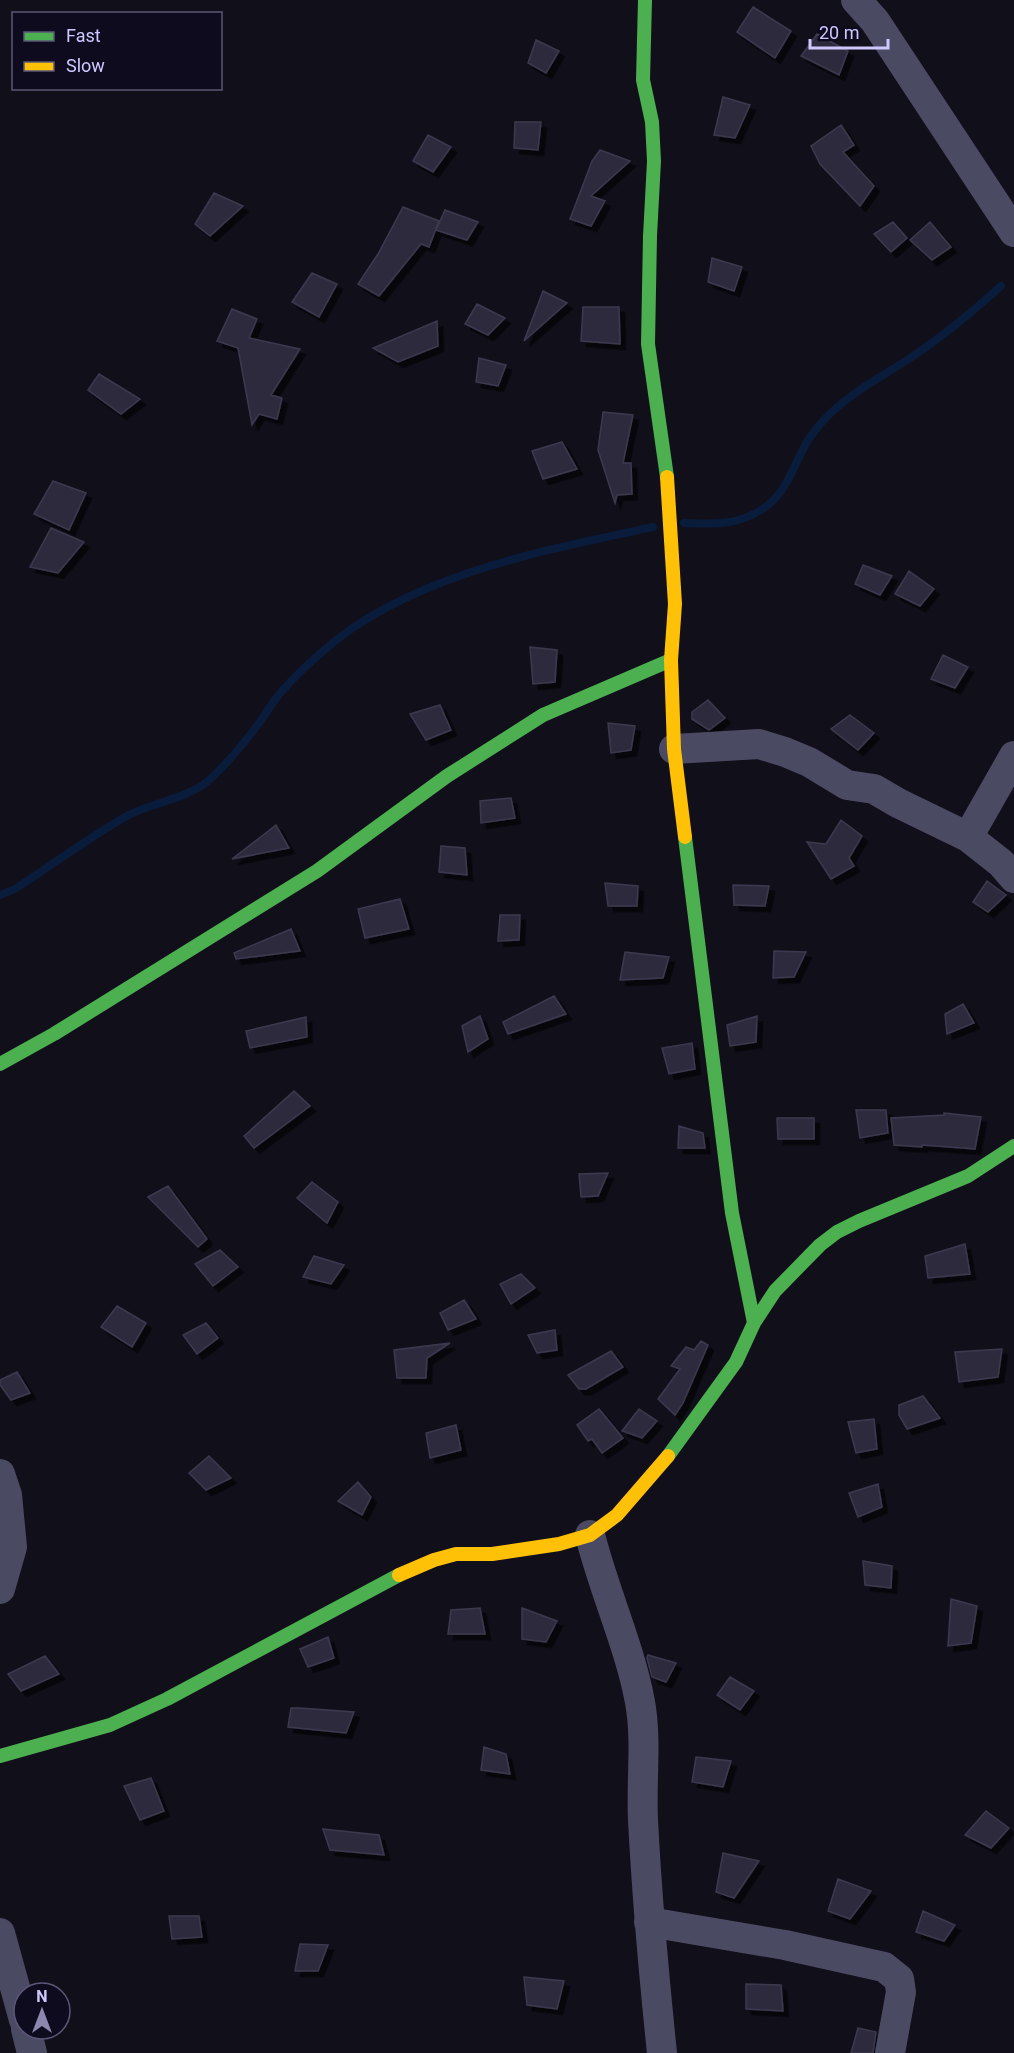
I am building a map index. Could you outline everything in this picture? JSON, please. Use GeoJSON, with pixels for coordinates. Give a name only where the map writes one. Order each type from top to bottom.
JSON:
{"type":"FeatureCollection","features":[{"type":"Feature","properties":{"kind":"street"},"geometry":{"type":"LineString","coordinates":[[645,0],[643,80],[652,122],[654,161],[648,344],[668,483],[675,604],[671,660],[674,749],[732,1213],[754,1323]]}},
{"type":"Feature","properties":{"kind":"street"},"geometry":{"type":"LineString","coordinates":[[856,0],[875,21],[1014,232]]}},
{"type":"Feature","properties":{"kind":"street"},"geometry":{"type":"LineString","coordinates":[[0,1064],[54,1034],[317,871],[447,776],[543,715],[671,660]]}},
{"type":"Feature","properties":{"kind":"street"},"geometry":{"type":"LineString","coordinates":[[674,749],[759,744],[785,752],[809,762],[847,785],[874,789],[968,837],[1001,863],[1014,878]]}},
{"type":"Feature","properties":{"kind":"street"},"geometry":{"type":"LineString","coordinates":[[968,837],[1014,756]]}},
{"type":"Feature","properties":{"kind":"street"},"geometry":{"type":"LineString","coordinates":[[0,1756],[110,1725],[167,1699],[351,1599],[408,1570],[434,1560],[456,1554],[492,1554],[559,1544],[590,1535],[617,1515],[661,1466],[736,1362],[754,1323],[775,1291],[800,1264],[837,1232],[968,1176],[1014,1146]]}},
{"type":"Feature","properties":{"kind":"street"},"geometry":{"type":"LineString","coordinates":[[0,1474],[8,1495],[12,1547],[0,1589]]}},
{"type":"Feature","properties":{"kind":"street"},"geometry":{"type":"LineString","coordinates":[[590,1535],[640,1700],[643,1727],[643,1817],[649,1922],[662,2053]]}},
{"type":"Feature","properties":{"kind":"street"},"geometry":{"type":"LineString","coordinates":[[649,1922],[785,1945],[884,1968],[899,1979],[902,1992],[890,2053]]}},
{"type":"Feature","properties":{"kind":"street"},"geometry":{"type":"LineString","coordinates":[[0,1933],[4,1965],[12,1987]]}},
{"type":"Feature","properties":{"kind":"building"},"geometry":{"type":"Polygon","coordinates":[[[753,7],[791,31],[775,58],[737,32],[753,7]]]}},
{"type":"Feature","properties":{"kind":"building"},"geometry":{"type":"Polygon","coordinates":[[[817,34],[848,51],[839,75],[801,56],[817,34]]]}},
{"type":"Feature","properties":{"kind":"building"},"geometry":{"type":"Polygon","coordinates":[[[536,40],[559,51],[546,73],[528,63],[536,40]]]}},
{"type":"Feature","properties":{"kind":"building"},"geometry":{"type":"Polygon","coordinates":[[[723,97],[750,105],[735,138],[714,135],[723,97]]]}},
{"type":"Feature","properties":{"kind":"building"},"geometry":{"type":"Polygon","coordinates":[[[515,122],[541,122],[538,150],[514,148],[515,122]]]}},
{"type":"Feature","properties":{"kind":"building"},"geometry":{"type":"Polygon","coordinates":[[[841,125],[854,145],[843,152],[874,186],[860,206],[820,164],[811,146],[841,125]]]}},
{"type":"Feature","properties":{"kind":"building"},"geometry":{"type":"Polygon","coordinates":[[[428,135],[451,147],[433,172],[413,161],[428,135]]]}},
{"type":"Feature","properties":{"kind":"building"},"geometry":{"type":"Polygon","coordinates":[[[600,150],[630,161],[591,196],[605,201],[591,226],[570,219],[592,161],[600,150]]]}},
{"type":"Feature","properties":{"kind":"building"},"geometry":{"type":"Polygon","coordinates":[[[214,193],[243,206],[210,236],[195,224],[214,193]]]}},
{"type":"Feature","properties":{"kind":"building"},"geometry":{"type":"Polygon","coordinates":[[[403,207],[439,221],[429,247],[421,244],[379,296],[358,284],[378,254],[403,207]]]}},
{"type":"Feature","properties":{"kind":"building"},"geometry":{"type":"Polygon","coordinates":[[[445,210],[478,222],[467,240],[436,230],[445,210]]]}},
{"type":"Feature","properties":{"kind":"building"},"geometry":{"type":"Polygon","coordinates":[[[893,222],[907,238],[891,252],[874,234],[893,222]]]}},
{"type":"Feature","properties":{"kind":"building"},"geometry":{"type":"Polygon","coordinates":[[[930,222],[951,247],[932,260],[910,240],[930,222]]]}},
{"type":"Feature","properties":{"kind":"building"},"geometry":{"type":"Polygon","coordinates":[[[712,258],[742,267],[734,291],[708,282],[712,258]]]}},
{"type":"Feature","properties":{"kind":"building"},"geometry":{"type":"Polygon","coordinates":[[[312,273],[337,284],[319,317],[292,302],[312,273]]]}},
{"type":"Feature","properties":{"kind":"building"},"geometry":{"type":"Polygon","coordinates":[[[543,291],[567,303],[524,341],[543,291]]]}},
{"type":"Feature","properties":{"kind":"building"},"geometry":{"type":"Polygon","coordinates":[[[477,304],[505,318],[488,335],[465,324],[477,304]]]}},
{"type":"Feature","properties":{"kind":"building"},"geometry":{"type":"Polygon","coordinates":[[[583,307],[619,307],[620,344],[581,341],[583,307]]]}},
{"type":"Feature","properties":{"kind":"building"},"geometry":{"type":"Polygon","coordinates":[[[232,309],[257,319],[249,338],[300,349],[271,395],[282,398],[277,419],[259,414],[252,425],[238,348],[217,341],[232,309]]]}},
{"type":"Feature","properties":{"kind":"building"},"geometry":{"type":"Polygon","coordinates":[[[437,321],[438,346],[398,362],[373,348],[437,321]]]}},
{"type":"Feature","properties":{"kind":"building"},"geometry":{"type":"Polygon","coordinates":[[[479,358],[506,365],[498,386],[476,382],[479,358]]]}},
{"type":"Feature","properties":{"kind":"building"},"geometry":{"type":"Polygon","coordinates":[[[99,374],[140,399],[121,414],[88,390],[99,374]]]}},
{"type":"Feature","properties":{"kind":"building"},"geometry":{"type":"Polygon","coordinates":[[[603,412],[633,415],[623,463],[631,463],[632,494],[617,495],[615,503],[598,450],[603,412]]]}},
{"type":"Feature","properties":{"kind":"building"},"geometry":{"type":"Polygon","coordinates":[[[562,442],[577,469],[543,479],[532,451],[562,442]]]}},
{"type":"Feature","properties":{"kind":"building"},"geometry":{"type":"Polygon","coordinates":[[[53,481],[86,493],[69,530],[34,514],[53,481]]]}},
{"type":"Feature","properties":{"kind":"building"},"geometry":{"type":"Polygon","coordinates":[[[51,528],[84,542],[58,573],[30,567],[51,528]]]}},
{"type":"Feature","properties":{"kind":"building"},"geometry":{"type":"Polygon","coordinates":[[[863,565],[892,576],[880,595],[855,584],[863,565]]]}},
{"type":"Feature","properties":{"kind":"building"},"geometry":{"type":"Polygon","coordinates":[[[909,571],[934,589],[920,606],[895,594],[909,571]]]}},
{"type":"Feature","properties":{"kind":"building"},"geometry":{"type":"Polygon","coordinates":[[[530,647],[557,650],[555,682],[533,684],[530,647]]]}},
{"type":"Feature","properties":{"kind":"building"},"geometry":{"type":"Polygon","coordinates":[[[943,655],[968,667],[955,688],[931,679],[943,655]]]}},
{"type":"Feature","properties":{"kind":"building"},"geometry":{"type":"Polygon","coordinates":[[[708,700],[725,718],[709,730],[692,719],[692,712],[708,700]]]}},
{"type":"Feature","properties":{"kind":"building"},"geometry":{"type":"Polygon","coordinates":[[[440,705],[451,730],[426,740],[410,714],[440,705]]]}},
{"type":"Feature","properties":{"kind":"building"},"geometry":{"type":"Polygon","coordinates":[[[850,715],[874,733],[858,750],[831,729],[850,715]]]}},
{"type":"Feature","properties":{"kind":"building"},"geometry":{"type":"Polygon","coordinates":[[[608,723],[635,726],[631,750],[611,753],[608,723]]]}},
{"type":"Feature","properties":{"kind":"building"},"geometry":{"type":"Polygon","coordinates":[[[511,798],[515,818],[481,823],[480,801],[511,798]]]}},
{"type":"Feature","properties":{"kind":"building"},"geometry":{"type":"Polygon","coordinates":[[[841,820],[862,836],[849,858],[854,866],[831,879],[807,842],[826,844],[841,820]]]}},
{"type":"Feature","properties":{"kind":"building"},"geometry":{"type":"Polygon","coordinates":[[[276,825],[289,848],[232,859],[276,825]]]}},
{"type":"Feature","properties":{"kind":"building"},"geometry":{"type":"Polygon","coordinates":[[[441,846],[465,848],[467,875],[439,872],[441,846]]]}},
{"type":"Feature","properties":{"kind":"building"},"geometry":{"type":"Polygon","coordinates":[[[987,881],[1006,895],[988,912],[973,902],[987,881]]]}},
{"type":"Feature","properties":{"kind":"building"},"geometry":{"type":"Polygon","coordinates":[[[605,883],[638,886],[637,906],[608,906],[605,883]]]}},
{"type":"Feature","properties":{"kind":"building"},"geometry":{"type":"Polygon","coordinates":[[[733,885],[769,886],[765,906],[734,905],[733,885]]]}},
{"type":"Feature","properties":{"kind":"building"},"geometry":{"type":"Polygon","coordinates":[[[400,899],[409,929],[365,938],[358,909],[400,899]]]}},
{"type":"Feature","properties":{"kind":"building"},"geometry":{"type":"Polygon","coordinates":[[[500,915],[520,915],[519,940],[498,941],[500,915]]]}},
{"type":"Feature","properties":{"kind":"building"},"geometry":{"type":"Polygon","coordinates":[[[291,929],[300,951],[236,959],[234,953],[291,929]]]}},
{"type":"Feature","properties":{"kind":"building"},"geometry":{"type":"Polygon","coordinates":[[[774,951],[806,952],[794,977],[773,978],[774,951]]]}},
{"type":"Feature","properties":{"kind":"building"},"geometry":{"type":"Polygon","coordinates":[[[625,952],[669,957],[663,978],[620,980],[625,952]]]}},
{"type":"Feature","properties":{"kind":"building"},"geometry":{"type":"Polygon","coordinates":[[[554,996],[566,1014],[508,1034],[503,1022],[554,996]]]}},
{"type":"Feature","properties":{"kind":"building"},"geometry":{"type":"Polygon","coordinates":[[[963,1004],[974,1023],[947,1034],[945,1014],[963,1004]]]}},
{"type":"Feature","properties":{"kind":"building"},"geometry":{"type":"Polygon","coordinates":[[[480,1016],[488,1039],[468,1052],[462,1026],[480,1016]]]}},
{"type":"Feature","properties":{"kind":"building"},"geometry":{"type":"Polygon","coordinates":[[[757,1016],[756,1042],[730,1046],[727,1025],[757,1016]]]}},
{"type":"Feature","properties":{"kind":"building"},"geometry":{"type":"Polygon","coordinates":[[[306,1017],[307,1037],[250,1048],[246,1031],[306,1017]]]}},
{"type":"Feature","properties":{"kind":"building"},"geometry":{"type":"Polygon","coordinates":[[[692,1043],[695,1069],[669,1074],[662,1048],[692,1043]]]}},
{"type":"Feature","properties":{"kind":"building"},"geometry":{"type":"Polygon","coordinates":[[[294,1091],[310,1106],[254,1148],[244,1136],[294,1091]]]}},
{"type":"Feature","properties":{"kind":"building"},"geometry":{"type":"Polygon","coordinates":[[[856,1110],[886,1110],[888,1133],[860,1138],[856,1110]]]}},
{"type":"Feature","properties":{"kind":"building"},"geometry":{"type":"Polygon","coordinates":[[[944,1113],[981,1117],[975,1149],[894,1145],[891,1118],[944,1115],[944,1113]]]}},
{"type":"Feature","properties":{"kind":"building"},"geometry":{"type":"Polygon","coordinates":[[[777,1118],[814,1118],[814,1139],[778,1139],[777,1118]]]}},
{"type":"Feature","properties":{"kind":"building"},"geometry":{"type":"Polygon","coordinates":[[[679,1126],[703,1133],[705,1148],[678,1148],[679,1126]]]}},
{"type":"Feature","properties":{"kind":"building"},"geometry":{"type":"Polygon","coordinates":[[[608,1173],[598,1196],[581,1197],[579,1174],[608,1173]]]}},
{"type":"Feature","properties":{"kind":"building"},"geometry":{"type":"Polygon","coordinates":[[[312,1182],[338,1202],[327,1223],[297,1198],[312,1182]]]}},
{"type":"Feature","properties":{"kind":"building"},"geometry":{"type":"Polygon","coordinates":[[[168,1186],[207,1239],[198,1247],[148,1197],[168,1186]]]}},
{"type":"Feature","properties":{"kind":"building"},"geometry":{"type":"Polygon","coordinates":[[[965,1244],[970,1274],[928,1278],[925,1256],[965,1244]]]}},
{"type":"Feature","properties":{"kind":"building"},"geometry":{"type":"Polygon","coordinates":[[[220,1250],[238,1267],[213,1286],[195,1264],[220,1250]]]}},
{"type":"Feature","properties":{"kind":"building"},"geometry":{"type":"Polygon","coordinates":[[[314,1256],[344,1265],[331,1284],[303,1277],[314,1256]]]}},
{"type":"Feature","properties":{"kind":"building"},"geometry":{"type":"Polygon","coordinates":[[[521,1274],[535,1288],[511,1304],[500,1284],[521,1274]]]}},
{"type":"Feature","properties":{"kind":"building"},"geometry":{"type":"Polygon","coordinates":[[[464,1300],[476,1319],[448,1330],[440,1313],[464,1300]]]}},
{"type":"Feature","properties":{"kind":"building"},"geometry":{"type":"Polygon","coordinates":[[[117,1306],[146,1323],[132,1347],[101,1327],[117,1306]]]}},
{"type":"Feature","properties":{"kind":"building"},"geometry":{"type":"Polygon","coordinates":[[[206,1323],[218,1338],[197,1354],[183,1335],[206,1323]]]}},
{"type":"Feature","properties":{"kind":"building"},"geometry":{"type":"Polygon","coordinates":[[[555,1330],[557,1350],[537,1353],[528,1335],[555,1330]]]}},
{"type":"Feature","properties":{"kind":"building"},"geometry":{"type":"Polygon","coordinates":[[[701,1341],[708,1345],[683,1403],[675,1415],[658,1399],[680,1369],[671,1366],[686,1347],[694,1350],[701,1341]]]}},
{"type":"Feature","properties":{"kind":"building"},"geometry":{"type":"Polygon","coordinates":[[[450,1343],[427,1358],[426,1378],[397,1378],[394,1350],[450,1343]]]}},
{"type":"Feature","properties":{"kind":"building"},"geometry":{"type":"Polygon","coordinates":[[[1002,1349],[998,1377],[959,1382],[955,1352],[1002,1349]]]}},
{"type":"Feature","properties":{"kind":"building"},"geometry":{"type":"Polygon","coordinates":[[[611,1351],[623,1367],[586,1389],[579,1389],[568,1375],[611,1351]]]}},
{"type":"Feature","properties":{"kind":"building"},"geometry":{"type":"Polygon","coordinates":[[[17,1372],[30,1393],[11,1400],[0,1385],[0,1380],[17,1372]]]}},
{"type":"Feature","properties":{"kind":"building"},"geometry":{"type":"Polygon","coordinates":[[[923,1396],[940,1418],[907,1429],[899,1415],[899,1405],[923,1396]]]}},
{"type":"Feature","properties":{"kind":"building"},"geometry":{"type":"Polygon","coordinates":[[[599,1409],[623,1438],[602,1453],[592,1439],[588,1441],[577,1425],[599,1409]]]}},
{"type":"Feature","properties":{"kind":"building"},"geometry":{"type":"Polygon","coordinates":[[[639,1409],[657,1421],[642,1438],[622,1431],[639,1409]]]}},
{"type":"Feature","properties":{"kind":"building"},"geometry":{"type":"Polygon","coordinates":[[[874,1419],[877,1449],[856,1453],[848,1422],[874,1419]]]}},
{"type":"Feature","properties":{"kind":"building"},"geometry":{"type":"Polygon","coordinates":[[[456,1425],[461,1450],[430,1458],[426,1433],[456,1425]]]}},
{"type":"Feature","properties":{"kind":"building"},"geometry":{"type":"Polygon","coordinates":[[[209,1456],[231,1478],[206,1490],[189,1473],[209,1456]]]}},
{"type":"Feature","properties":{"kind":"building"},"geometry":{"type":"Polygon","coordinates":[[[358,1482],[371,1497],[362,1515],[338,1501],[358,1482]]]}},
{"type":"Feature","properties":{"kind":"building"},"geometry":{"type":"Polygon","coordinates":[[[878,1484],[882,1507],[858,1517],[849,1493],[878,1484]]]}},
{"type":"Feature","properties":{"kind":"building"},"geometry":{"type":"Polygon","coordinates":[[[863,1561],[892,1566],[891,1588],[865,1585],[863,1561]]]}},
{"type":"Feature","properties":{"kind":"building"},"geometry":{"type":"Polygon","coordinates":[[[951,1599],[977,1606],[971,1643],[948,1646],[951,1599]]]}},
{"type":"Feature","properties":{"kind":"building"},"geometry":{"type":"Polygon","coordinates":[[[480,1608],[485,1634],[448,1634],[451,1610],[480,1608]]]}},
{"type":"Feature","properties":{"kind":"building"},"geometry":{"type":"Polygon","coordinates":[[[522,1608],[557,1621],[546,1642],[522,1639],[522,1608]]]}},
{"type":"Feature","properties":{"kind":"building"},"geometry":{"type":"Polygon","coordinates":[[[328,1637],[334,1658],[308,1667],[300,1649],[328,1637]]]}},
{"type":"Feature","properties":{"kind":"building"},"geometry":{"type":"Polygon","coordinates":[[[648,1655],[676,1663],[666,1682],[652,1677],[648,1655]]]}},
{"type":"Feature","properties":{"kind":"building"},"geometry":{"type":"Polygon","coordinates":[[[45,1656],[59,1674],[21,1691],[8,1674],[45,1656]]]}},
{"type":"Feature","properties":{"kind":"building"},"geometry":{"type":"Polygon","coordinates":[[[730,1677],[754,1691],[740,1710],[717,1695],[730,1677]]]}},
{"type":"Feature","properties":{"kind":"building"},"geometry":{"type":"Polygon","coordinates":[[[291,1708],[354,1712],[346,1733],[288,1727],[291,1708]]]}},
{"type":"Feature","properties":{"kind":"building"},"geometry":{"type":"Polygon","coordinates":[[[484,1747],[506,1754],[510,1774],[481,1770],[484,1747]]]}},
{"type":"Feature","properties":{"kind":"building"},"geometry":{"type":"Polygon","coordinates":[[[696,1757],[731,1761],[723,1787],[692,1782],[696,1757]]]}},
{"type":"Feature","properties":{"kind":"building"},"geometry":{"type":"Polygon","coordinates":[[[151,1778],[164,1811],[140,1820],[124,1786],[151,1778]]]}},
{"type":"Feature","properties":{"kind":"building"},"geometry":{"type":"Polygon","coordinates":[[[986,1811],[1009,1828],[991,1848],[965,1835],[986,1811]]]}},
{"type":"Feature","properties":{"kind":"building"},"geometry":{"type":"Polygon","coordinates":[[[323,1829],[379,1835],[384,1855],[330,1850],[323,1829]]]}},
{"type":"Feature","properties":{"kind":"building"},"geometry":{"type":"Polygon","coordinates":[[[723,1853],[759,1861],[734,1898],[716,1892],[723,1853]]]}},
{"type":"Feature","properties":{"kind":"building"},"geometry":{"type":"Polygon","coordinates":[[[838,1879],[871,1891],[850,1919],[828,1911],[838,1879]]]}},
{"type":"Feature","properties":{"kind":"building"},"geometry":{"type":"Polygon","coordinates":[[[923,1911],[955,1925],[944,1941],[916,1932],[923,1911]]]}},
{"type":"Feature","properties":{"kind":"building"},"geometry":{"type":"Polygon","coordinates":[[[169,1916],[199,1916],[202,1937],[172,1939],[169,1916]]]}},
{"type":"Feature","properties":{"kind":"building"},"geometry":{"type":"Polygon","coordinates":[[[300,1944],[328,1945],[318,1971],[295,1971],[300,1944]]]}},
{"type":"Feature","properties":{"kind":"building"},"geometry":{"type":"Polygon","coordinates":[[[524,1977],[564,1981],[557,2009],[527,2005],[524,1977]]]}},
{"type":"Feature","properties":{"kind":"building"},"geometry":{"type":"Polygon","coordinates":[[[746,1984],[781,1985],[783,2011],[746,2009],[746,1984]]]}},
{"type":"Feature","properties":{"kind":"building"},"geometry":{"type":"Polygon","coordinates":[[[858,2028],[876,2032],[873,2053],[851,2053],[858,2028]]]}},
{"type":"Feature","properties":{"kind":"waterway"},"geometry":{"type":"LineString","coordinates":[[684,523],[726,523],[745,518],[764,508],[779,494],[808,440],[829,415],[857,392],[942,335],[1001,286]]}},
{"type":"Feature","properties":{"kind":"waterway"},"geometry":{"type":"LineString","coordinates":[[0,895],[15,889],[125,817],[189,793],[208,781],[235,754],[277,697],[304,668],[356,626],[394,604],[435,585],[479,570],[523,557],[653,527]]}},
{"type":"Feature","properties":{"kind":"traffic: fast"},"geometry":{"type":"LineString","coordinates":[[645,0],[643,80],[652,122],[654,161],[648,344],[667,477]]}},
{"type":"Feature","properties":{"kind":"traffic: fast"},"geometry":{"type":"LineString","coordinates":[[0,1064],[54,1034],[317,871],[447,776],[543,715],[671,660]]}},
{"type":"Feature","properties":{"kind":"traffic: fast"},"geometry":{"type":"LineString","coordinates":[[685,837],[732,1213],[754,1323]]}},
{"type":"Feature","properties":{"kind":"traffic: fast"},"geometry":{"type":"LineString","coordinates":[[668,1456],[736,1362],[754,1323],[775,1291],[820,1245],[837,1232],[859,1221],[968,1176],[1014,1146]]}},
{"type":"Feature","properties":{"kind":"traffic: fast"},"geometry":{"type":"LineString","coordinates":[[0,1756],[110,1725],[167,1699],[399,1575]]}},
{"type":"Feature","properties":{"kind":"traffic: slow"},"geometry":{"type":"LineString","coordinates":[[667,477],[675,604],[671,660],[674,749],[685,837]]}},
{"type":"Feature","properties":{"kind":"traffic: slow"},"geometry":{"type":"LineString","coordinates":[[399,1575],[434,1560],[456,1554],[492,1554],[559,1544],[590,1535],[617,1515],[668,1456]]}}]}
